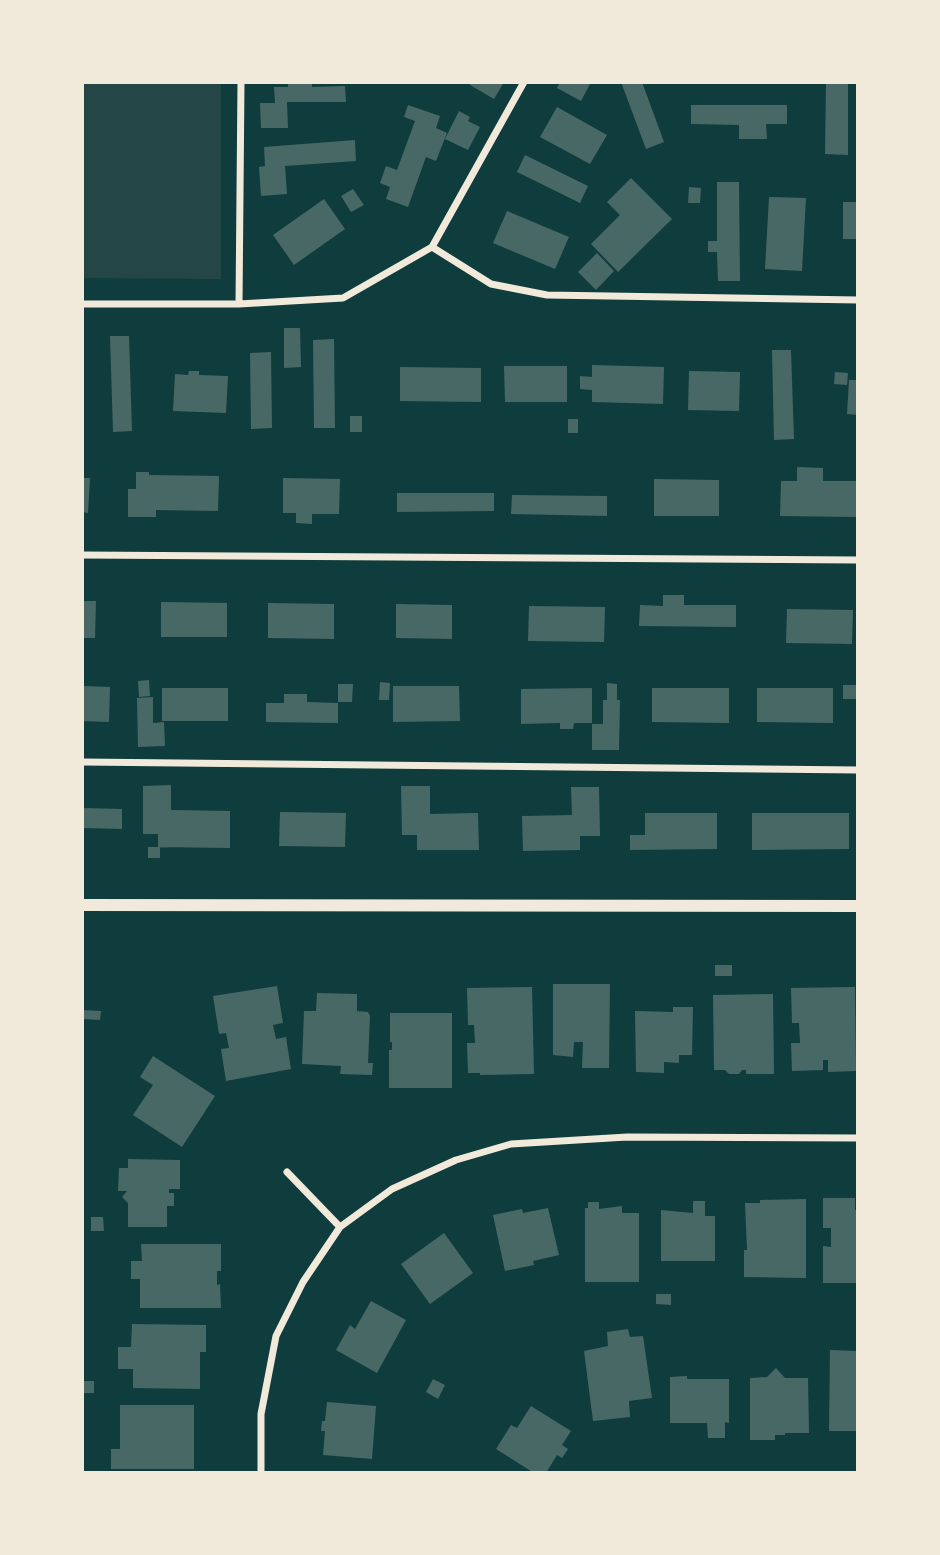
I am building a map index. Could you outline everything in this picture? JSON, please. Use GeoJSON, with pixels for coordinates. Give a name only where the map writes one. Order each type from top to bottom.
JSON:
{"type":"FeatureCollection","features":[{"type":"Feature","properties":{"kind":"street"},"geometry":{"type":"LineString","coordinates":[[239,304],[242,82]]}},
{"type":"Feature","properties":{"kind":"street"},"geometry":{"type":"LineString","coordinates":[[82,304],[239,304],[343,298],[432,247],[524,82]]}},
{"type":"Feature","properties":{"kind":"street"},"geometry":{"type":"LineString","coordinates":[[432,247],[491,284],[547,295],[858,299]]}},
{"type":"Feature","properties":{"kind":"street"},"geometry":{"type":"LineString","coordinates":[[82,555],[858,560]]}},
{"type":"Feature","properties":{"kind":"street"},"geometry":{"type":"LineString","coordinates":[[82,762],[858,770]]}},
{"type":"Feature","properties":{"kind":"street"},"geometry":{"type":"LineString","coordinates":[[82,905],[858,906]]}},
{"type":"Feature","properties":{"kind":"street"},"geometry":{"type":"LineString","coordinates":[[261,1473],[261,1414],[276,1336],[303,1282],[340,1227],[392,1189],[456,1160],[511,1143],[628,1137],[858,1138]]}},
{"type":"Feature","properties":{"kind":"street"},"geometry":{"type":"LineString","coordinates":[[287,1172],[340,1227]]}},
{"type":"Feature","properties":{"kind":"shaded area"},"geometry":{"type":"Polygon","coordinates":[[[82,82],[221,82],[221,279],[82,278],[82,82]]]}},
{"type":"Feature","properties":{"kind":"building"},"geometry":{"type":"Polygon","coordinates":[[[288,82],[312,82],[312,87],[345,86],[346,102],[287,102],[288,128],[261,128],[260,103],[275,103],[274,87],[288,87],[288,82]]]}},
{"type":"Feature","properties":{"kind":"building"},"geometry":{"type":"Polygon","coordinates":[[[471,82],[504,82],[494,99],[470,85],[471,82]]]}},
{"type":"Feature","properties":{"kind":"building"},"geometry":{"type":"Polygon","coordinates":[[[560,82],[591,82],[581,101],[557,88],[560,82]]]}},
{"type":"Feature","properties":{"kind":"building"},"geometry":{"type":"Polygon","coordinates":[[[621,82],[642,82],[664,142],[646,149],[621,82]]]}},
{"type":"Feature","properties":{"kind":"building"},"geometry":{"type":"Polygon","coordinates":[[[826,82],[848,82],[848,155],[825,154],[826,82]]]}},
{"type":"Feature","properties":{"kind":"building"},"geometry":{"type":"Polygon","coordinates":[[[408,105],[440,116],[436,128],[447,133],[436,161],[426,157],[408,207],[386,199],[390,187],[380,183],[386,166],[397,170],[415,121],[404,117],[408,105]]]}},
{"type":"Feature","properties":{"kind":"building"},"geometry":{"type":"Polygon","coordinates":[[[691,105],[787,105],[787,124],[766,124],[767,139],[739,139],[739,125],[691,124],[691,105]]]}},
{"type":"Feature","properties":{"kind":"building"},"geometry":{"type":"Polygon","coordinates":[[[557,107],[607,135],[590,164],[540,137],[557,107]]]}},
{"type":"Feature","properties":{"kind":"building"},"geometry":{"type":"Polygon","coordinates":[[[459,111],[470,117],[468,121],[480,127],[468,150],[445,139],[459,111]]]}},
{"type":"Feature","properties":{"kind":"building"},"geometry":{"type":"Polygon","coordinates":[[[355,140],[356,161],[285,166],[287,194],[261,196],[259,167],[265,166],[264,147],[355,140]]]}},
{"type":"Feature","properties":{"kind":"building"},"geometry":{"type":"Polygon","coordinates":[[[525,155],[588,186],[580,203],[517,172],[525,155]]]}},
{"type":"Feature","properties":{"kind":"building"},"geometry":{"type":"Polygon","coordinates":[[[631,178],[672,219],[618,272],[591,244],[620,215],[607,202],[631,178]]]}},
{"type":"Feature","properties":{"kind":"building"},"geometry":{"type":"Polygon","coordinates":[[[717,182],[739,182],[740,281],[718,281],[717,252],[708,252],[708,241],[717,241],[717,182]]]}},
{"type":"Feature","properties":{"kind":"building"},"geometry":{"type":"Polygon","coordinates":[[[689,187],[701,188],[700,203],[688,203],[689,187]]]}},
{"type":"Feature","properties":{"kind":"building"},"geometry":{"type":"Polygon","coordinates":[[[353,189],[364,205],[351,212],[341,196],[353,189]]]}},
{"type":"Feature","properties":{"kind":"building"},"geometry":{"type":"Polygon","coordinates":[[[769,197],[806,198],[802,271],[765,269],[769,197]]]}},
{"type":"Feature","properties":{"kind":"building"},"geometry":{"type":"Polygon","coordinates":[[[324,199],[345,229],[294,265],[273,235],[324,199]]]}},
{"type":"Feature","properties":{"kind":"building"},"geometry":{"type":"Polygon","coordinates":[[[843,202],[858,202],[858,239],[843,239],[843,202]]]}},
{"type":"Feature","properties":{"kind":"building"},"geometry":{"type":"Polygon","coordinates":[[[507,211],[569,237],[555,269],[493,243],[507,211]]]}},
{"type":"Feature","properties":{"kind":"building"},"geometry":{"type":"Polygon","coordinates":[[[597,253],[614,271],[596,290],[578,272],[597,253]]]}},
{"type":"Feature","properties":{"kind":"building"},"geometry":{"type":"Polygon","coordinates":[[[284,328],[300,328],[301,367],[284,368],[284,328]]]}},
{"type":"Feature","properties":{"kind":"building"},"geometry":{"type":"Polygon","coordinates":[[[110,336],[129,336],[132,431],[113,432],[110,336]]]}},
{"type":"Feature","properties":{"kind":"building"},"geometry":{"type":"Polygon","coordinates":[[[334,339],[335,428],[314,428],[313,340],[334,339]]]}},
{"type":"Feature","properties":{"kind":"building"},"geometry":{"type":"Polygon","coordinates":[[[772,350],[791,350],[794,439],[774,440],[772,350]]]}},
{"type":"Feature","properties":{"kind":"building"},"geometry":{"type":"Polygon","coordinates":[[[271,352],[272,428],[251,429],[250,353],[271,352]]]}},
{"type":"Feature","properties":{"kind":"building"},"geometry":{"type":"Polygon","coordinates":[[[592,365],[664,367],[663,404],[592,402],[592,390],[580,389],[580,376],[592,377],[592,365]]]}},
{"type":"Feature","properties":{"kind":"building"},"geometry":{"type":"Polygon","coordinates":[[[504,366],[567,366],[567,402],[505,402],[504,366]]]}},
{"type":"Feature","properties":{"kind":"building"},"geometry":{"type":"Polygon","coordinates":[[[400,367],[481,368],[481,402],[400,401],[400,367]]]}},
{"type":"Feature","properties":{"kind":"building"},"geometry":{"type":"Polygon","coordinates":[[[189,371],[199,371],[199,375],[228,376],[226,413],[173,411],[175,374],[188,375],[189,371]]]}},
{"type":"Feature","properties":{"kind":"building"},"geometry":{"type":"Polygon","coordinates":[[[689,371],[740,372],[739,411],[688,410],[689,371]]]}},
{"type":"Feature","properties":{"kind":"building"},"geometry":{"type":"Polygon","coordinates":[[[835,372],[848,373],[847,385],[834,384],[835,372]]]}},
{"type":"Feature","properties":{"kind":"building"},"geometry":{"type":"Polygon","coordinates":[[[849,380],[858,380],[858,415],[847,414],[849,380]]]}},
{"type":"Feature","properties":{"kind":"building"},"geometry":{"type":"Polygon","coordinates":[[[350,416],[362,416],[362,432],[350,432],[350,416]]]}},
{"type":"Feature","properties":{"kind":"building"},"geometry":{"type":"Polygon","coordinates":[[[568,419],[578,419],[578,433],[568,433],[568,419]]]}},
{"type":"Feature","properties":{"kind":"building"},"geometry":{"type":"Polygon","coordinates":[[[797,467],[823,468],[823,481],[858,481],[857,517],[780,516],[781,481],[797,481],[797,467]]]}},
{"type":"Feature","properties":{"kind":"building"},"geometry":{"type":"Polygon","coordinates":[[[136,472],[149,472],[149,475],[219,476],[218,511],[156,510],[156,517],[128,517],[128,489],[136,489],[136,472]]]}},
{"type":"Feature","properties":{"kind":"building"},"geometry":{"type":"Polygon","coordinates":[[[82,478],[90,478],[88,513],[82,512],[82,478]]]}},
{"type":"Feature","properties":{"kind":"building"},"geometry":{"type":"Polygon","coordinates":[[[283,478],[340,479],[339,514],[312,514],[312,524],[296,523],[296,513],[283,513],[283,478]]]}},
{"type":"Feature","properties":{"kind":"building"},"geometry":{"type":"Polygon","coordinates":[[[654,479],[719,480],[719,516],[654,516],[654,479]]]}},
{"type":"Feature","properties":{"kind":"building"},"geometry":{"type":"Polygon","coordinates":[[[397,493],[494,493],[494,511],[397,512],[397,493]]]}},
{"type":"Feature","properties":{"kind":"building"},"geometry":{"type":"Polygon","coordinates":[[[512,495],[607,496],[607,516],[511,514],[512,495]]]}},
{"type":"Feature","properties":{"kind":"building"},"geometry":{"type":"Polygon","coordinates":[[[663,595],[684,595],[684,605],[736,605],[736,627],[639,626],[640,605],[663,606],[663,595]]]}},
{"type":"Feature","properties":{"kind":"building"},"geometry":{"type":"Polygon","coordinates":[[[82,601],[96,601],[95,638],[82,638],[82,601]]]}},
{"type":"Feature","properties":{"kind":"building"},"geometry":{"type":"Polygon","coordinates":[[[161,602],[227,603],[227,637],[161,637],[161,602]]]}},
{"type":"Feature","properties":{"kind":"building"},"geometry":{"type":"Polygon","coordinates":[[[268,603],[334,604],[334,639],[268,638],[268,603]]]}},
{"type":"Feature","properties":{"kind":"building"},"geometry":{"type":"Polygon","coordinates":[[[396,604],[452,605],[452,639],[396,638],[396,604]]]}},
{"type":"Feature","properties":{"kind":"building"},"geometry":{"type":"Polygon","coordinates":[[[529,606],[605,607],[604,642],[528,641],[529,606]]]}},
{"type":"Feature","properties":{"kind":"building"},"geometry":{"type":"Polygon","coordinates":[[[787,609],[853,610],[852,644],[786,643],[787,609]]]}},
{"type":"Feature","properties":{"kind":"building"},"geometry":{"type":"Polygon","coordinates":[[[149,680],[150,696],[139,697],[138,681],[149,680]]]}},
{"type":"Feature","properties":{"kind":"building"},"geometry":{"type":"Polygon","coordinates":[[[380,682],[390,683],[389,700],[379,700],[380,682]]]}},
{"type":"Feature","properties":{"kind":"building"},"geometry":{"type":"Polygon","coordinates":[[[607,683],[617,684],[617,700],[620,700],[619,750],[592,750],[592,724],[603,724],[603,700],[607,700],[607,683]]]}},
{"type":"Feature","properties":{"kind":"building"},"geometry":{"type":"Polygon","coordinates":[[[338,684],[353,684],[352,702],[338,702],[338,684]]]}},
{"type":"Feature","properties":{"kind":"building"},"geometry":{"type":"Polygon","coordinates":[[[843,685],[856,685],[856,699],[843,699],[843,685]]]}},
{"type":"Feature","properties":{"kind":"building"},"geometry":{"type":"Polygon","coordinates":[[[82,686],[110,687],[109,722],[82,721],[82,686]]]}},
{"type":"Feature","properties":{"kind":"building"},"geometry":{"type":"Polygon","coordinates":[[[393,686],[459,686],[460,721],[393,722],[393,686]]]}},
{"type":"Feature","properties":{"kind":"building"},"geometry":{"type":"Polygon","coordinates":[[[162,688],[228,688],[228,721],[162,721],[162,688]]]}},
{"type":"Feature","properties":{"kind":"building"},"geometry":{"type":"Polygon","coordinates":[[[592,688],[592,723],[574,723],[573,729],[560,729],[560,723],[521,724],[521,689],[592,688]]]}},
{"type":"Feature","properties":{"kind":"building"},"geometry":{"type":"Polygon","coordinates":[[[652,688],[729,688],[729,723],[652,722],[652,688]]]}},
{"type":"Feature","properties":{"kind":"building"},"geometry":{"type":"Polygon","coordinates":[[[757,688],[833,688],[833,723],[757,722],[757,688]]]}},
{"type":"Feature","properties":{"kind":"building"},"geometry":{"type":"Polygon","coordinates":[[[284,694],[307,694],[307,702],[338,703],[338,723],[266,722],[266,703],[284,703],[284,694]]]}},
{"type":"Feature","properties":{"kind":"building"},"geometry":{"type":"Polygon","coordinates":[[[153,697],[153,723],[164,722],[165,746],[138,747],[137,698],[153,697]]]}},
{"type":"Feature","properties":{"kind":"building"},"geometry":{"type":"Polygon","coordinates":[[[171,785],[171,810],[230,811],[230,848],[158,847],[158,834],[143,834],[143,786],[171,785]]]}},
{"type":"Feature","properties":{"kind":"building"},"geometry":{"type":"Polygon","coordinates":[[[401,786],[430,786],[430,814],[478,813],[479,850],[417,850],[417,835],[402,835],[401,786]]]}},
{"type":"Feature","properties":{"kind":"building"},"geometry":{"type":"Polygon","coordinates":[[[571,787],[599,787],[600,836],[580,836],[580,850],[523,851],[522,816],[572,815],[571,787]]]}},
{"type":"Feature","properties":{"kind":"building"},"geometry":{"type":"Polygon","coordinates":[[[82,808],[122,809],[122,829],[82,828],[82,808]]]}},
{"type":"Feature","properties":{"kind":"building"},"geometry":{"type":"Polygon","coordinates":[[[280,812],[346,813],[345,847],[279,846],[280,812]]]}},
{"type":"Feature","properties":{"kind":"building"},"geometry":{"type":"Polygon","coordinates":[[[645,813],[717,813],[717,849],[630,850],[630,835],[645,835],[645,813]]]}},
{"type":"Feature","properties":{"kind":"building"},"geometry":{"type":"Polygon","coordinates":[[[752,813],[849,813],[849,849],[752,850],[752,813]]]}},
{"type":"Feature","properties":{"kind":"building"},"geometry":{"type":"Polygon","coordinates":[[[148,847],[160,847],[160,858],[148,858],[148,847]]]}},
{"type":"Feature","properties":{"kind":"building"},"geometry":{"type":"Polygon","coordinates":[[[715,965],[732,965],[732,976],[715,976],[715,965]]]}},
{"type":"Feature","properties":{"kind":"building"},"geometry":{"type":"Polygon","coordinates":[[[553,984],[610,984],[609,1068],[582,1068],[583,1042],[574,1042],[573,1057],[553,1055],[553,984]]]}},
{"type":"Feature","properties":{"kind":"building"},"geometry":{"type":"Polygon","coordinates":[[[277,986],[283,1023],[273,1025],[276,1039],[286,1037],[291,1069],[226,1081],[221,1049],[229,1048],[226,1033],[219,1034],[213,996],[277,986]]]}},
{"type":"Feature","properties":{"kind":"building"},"geometry":{"type":"Polygon","coordinates":[[[532,987],[534,1074],[468,1073],[467,1043],[475,1043],[474,1025],[468,1025],[467,988],[532,987]]]}},
{"type":"Feature","properties":{"kind":"building"},"geometry":{"type":"Polygon","coordinates":[[[855,987],[856,1071],[828,1072],[828,1060],[823,1060],[823,1070],[792,1071],[791,1043],[800,1043],[799,1023],[792,1023],[791,988],[855,987]]]}},
{"type":"Feature","properties":{"kind":"building"},"geometry":{"type":"Polygon","coordinates":[[[317,993],[357,994],[357,1011],[368,1012],[370,1016],[368,1063],[373,1063],[372,1075],[340,1074],[341,1066],[302,1064],[304,1011],[316,1011],[317,993]]]}},
{"type":"Feature","properties":{"kind":"building"},"geometry":{"type":"Polygon","coordinates":[[[773,994],[774,1074],[746,1074],[746,1070],[742,1070],[739,1074],[729,1074],[725,1070],[714,1070],[713,995],[773,994]]]}},
{"type":"Feature","properties":{"kind":"building"},"geometry":{"type":"Polygon","coordinates":[[[673,1007],[693,1007],[692,1055],[679,1055],[679,1063],[664,1062],[664,1073],[636,1072],[635,1011],[673,1012],[673,1007]]]}},
{"type":"Feature","properties":{"kind":"building"},"geometry":{"type":"Polygon","coordinates":[[[82,1010],[101,1011],[100,1020],[82,1019],[82,1010]]]}},
{"type":"Feature","properties":{"kind":"building"},"geometry":{"type":"Polygon","coordinates":[[[390,1013],[452,1013],[452,1088],[389,1088],[389,1050],[392,1050],[390,1013]]]}},
{"type":"Feature","properties":{"kind":"building"},"geometry":{"type":"Polygon","coordinates":[[[153,1056],[215,1096],[182,1147],[133,1115],[153,1085],[140,1077],[153,1056]]]}},
{"type":"Feature","properties":{"kind":"building"},"geometry":{"type":"Polygon","coordinates":[[[128,1159],[180,1160],[180,1189],[169,1189],[169,1193],[174,1193],[174,1206],[167,1206],[167,1227],[128,1227],[128,1203],[122,1197],[127,1191],[118,1191],[119,1168],[128,1168],[128,1159]]]}},
{"type":"Feature","properties":{"kind":"building"},"geometry":{"type":"Polygon","coordinates":[[[823,1198],[855,1198],[855,1210],[858,1210],[858,1283],[823,1283],[823,1246],[831,1247],[831,1228],[823,1228],[823,1198]]]}},
{"type":"Feature","properties":{"kind":"building"},"geometry":{"type":"Polygon","coordinates":[[[806,1199],[806,1278],[744,1277],[744,1250],[747,1250],[745,1203],[806,1199]]]}},
{"type":"Feature","properties":{"kind":"building"},"geometry":{"type":"Polygon","coordinates":[[[693,1201],[705,1201],[705,1216],[715,1216],[715,1261],[661,1261],[661,1210],[693,1213],[693,1201]]]}},
{"type":"Feature","properties":{"kind":"building"},"geometry":{"type":"Polygon","coordinates":[[[588,1202],[599,1202],[599,1209],[622,1206],[622,1213],[639,1213],[639,1282],[585,1282],[585,1208],[588,1208],[588,1202]]]}},
{"type":"Feature","properties":{"kind":"building"},"geometry":{"type":"Polygon","coordinates":[[[548,1208],[559,1255],[533,1261],[534,1265],[505,1271],[493,1215],[522,1209],[523,1213],[548,1208]]]}},
{"type":"Feature","properties":{"kind":"building"},"geometry":{"type":"Polygon","coordinates":[[[91,1217],[103,1217],[104,1231],[91,1231],[91,1217]]]}},
{"type":"Feature","properties":{"kind":"building"},"geometry":{"type":"Polygon","coordinates":[[[444,1233],[473,1273],[430,1304],[401,1264],[444,1233]]]}},
{"type":"Feature","properties":{"kind":"building"},"geometry":{"type":"Polygon","coordinates":[[[141,1244],[221,1244],[221,1271],[217,1271],[217,1285],[220,1284],[221,1308],[140,1308],[140,1279],[131,1279],[131,1261],[142,1261],[141,1244]]]}},
{"type":"Feature","properties":{"kind":"building"},"geometry":{"type":"Polygon","coordinates":[[[656,1294],[671,1294],[671,1305],[656,1304],[656,1294]]]}},
{"type":"Feature","properties":{"kind":"building"},"geometry":{"type":"Polygon","coordinates":[[[371,1301],[406,1320],[377,1373],[336,1350],[350,1325],[355,1329],[371,1301]]]}},
{"type":"Feature","properties":{"kind":"building"},"geometry":{"type":"Polygon","coordinates":[[[132,1324],[206,1325],[206,1352],[200,1352],[200,1389],[133,1388],[133,1369],[118,1369],[118,1347],[131,1347],[132,1324]]]}},
{"type":"Feature","properties":{"kind":"building"},"geometry":{"type":"Polygon","coordinates":[[[628,1329],[630,1337],[643,1336],[652,1398],[629,1401],[630,1417],[593,1421],[584,1351],[608,1346],[607,1332],[628,1329]]]}},
{"type":"Feature","properties":{"kind":"building"},"geometry":{"type":"Polygon","coordinates":[[[830,1350],[858,1351],[858,1431],[829,1431],[830,1350]]]}},
{"type":"Feature","properties":{"kind":"building"},"geometry":{"type":"Polygon","coordinates":[[[776,1368],[785,1378],[808,1378],[809,1433],[775,1435],[775,1440],[750,1440],[750,1378],[767,1377],[776,1368]]]}},
{"type":"Feature","properties":{"kind":"building"},"geometry":{"type":"Polygon","coordinates":[[[687,1376],[687,1379],[729,1379],[729,1423],[725,1422],[725,1438],[708,1438],[707,1423],[670,1423],[670,1377],[687,1376]]]}},
{"type":"Feature","properties":{"kind":"building"},"geometry":{"type":"Polygon","coordinates":[[[433,1379],[445,1385],[438,1399],[426,1392],[433,1379]]]}},
{"type":"Feature","properties":{"kind":"building"},"geometry":{"type":"Polygon","coordinates":[[[82,1381],[94,1381],[94,1393],[82,1393],[82,1381]]]}},
{"type":"Feature","properties":{"kind":"building"},"geometry":{"type":"Polygon","coordinates":[[[327,1402],[376,1406],[372,1459],[323,1455],[325,1431],[321,1431],[327,1402]]]}},
{"type":"Feature","properties":{"kind":"building"},"geometry":{"type":"Polygon","coordinates":[[[120,1405],[194,1405],[194,1469],[111,1469],[111,1449],[120,1449],[120,1405]]]}},
{"type":"Feature","properties":{"kind":"building"},"geometry":{"type":"Polygon","coordinates":[[[531,1406],[571,1431],[562,1445],[568,1449],[562,1458],[557,1455],[546,1473],[534,1473],[496,1449],[511,1425],[517,1428],[531,1406]]]}}]}
